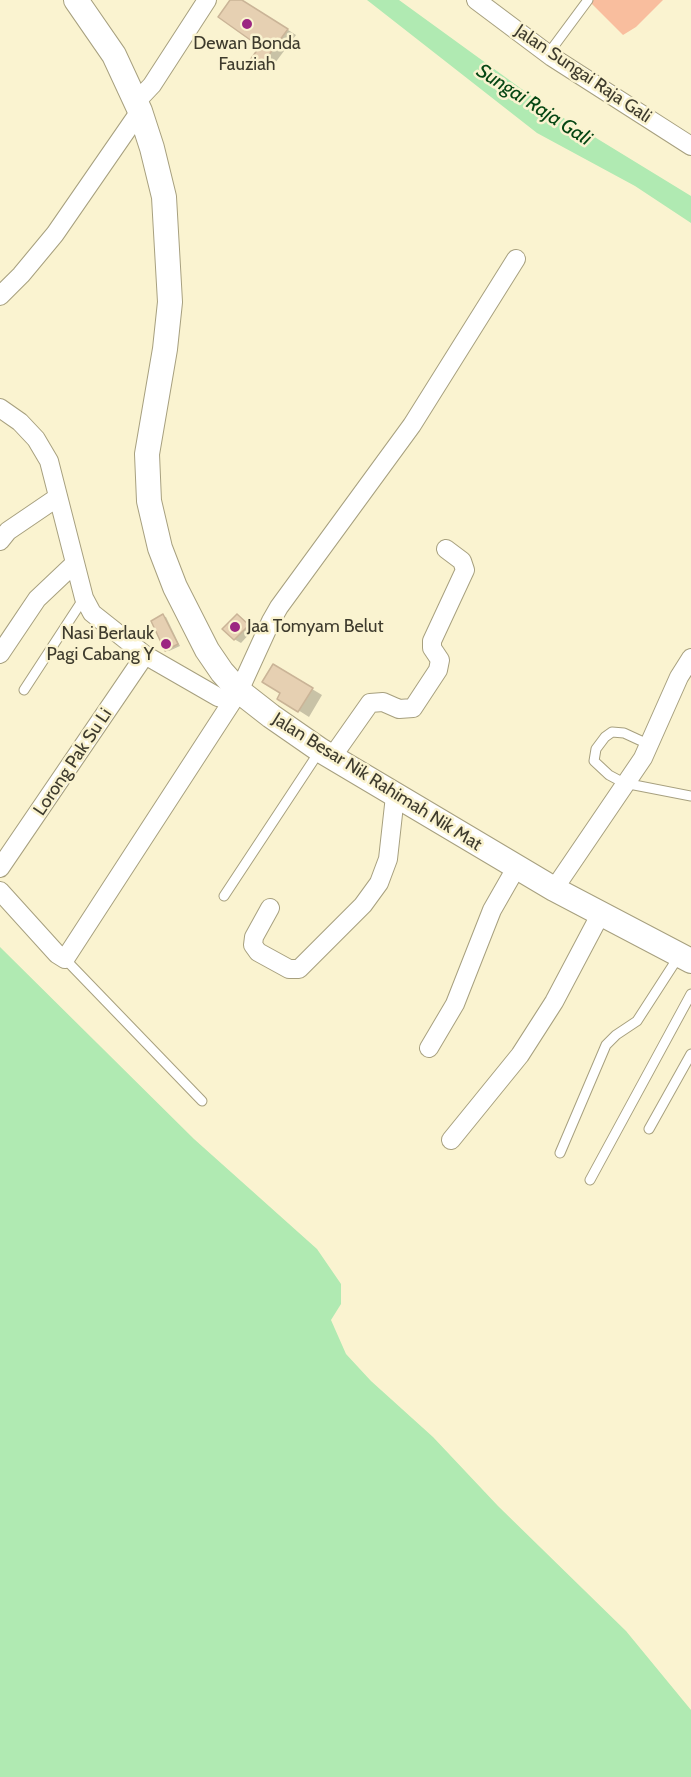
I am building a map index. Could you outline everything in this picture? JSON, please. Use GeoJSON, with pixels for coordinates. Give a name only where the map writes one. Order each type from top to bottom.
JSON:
{"type":"FeatureCollection","features":[{"type":"Feature","properties":{"kind":"street","name":"Jalan Besar Nik Rahimah Nik Mat"},"geometry":{"type":"LineString","coordinates":[[76,0],[114,56],[138,106],[152,148],[164,197],[170,292],[165,349],[147,454],[148,501],[160,548],[174,587],[207,650],[236,696],[395,796],[516,867],[600,915],[685,958]]}},
{"type":"Feature","properties":{"kind":"street"},"geometry":{"type":"LineString","coordinates":[[0,296],[55,234],[207,0]]}},
{"type":"Feature","properties":{"kind":"street","name":"Jalan Sungai Raja Gali"},"geometry":{"type":"LineString","coordinates":[[476,0],[548,54],[691,146]]}},
{"type":"Feature","properties":{"kind":"street"},"geometry":{"type":"LineString","coordinates":[[0,891],[57,954],[65,959],[236,696],[279,607],[412,425],[516,259]]}},
{"type":"Feature","properties":{"kind":"street"},"geometry":{"type":"LineString","coordinates":[[0,408],[20,422],[36,439],[49,461],[84,598],[92,613],[145,655],[218,697],[236,696]]}},
{"type":"Feature","properties":{"kind":"street"},"geometry":{"type":"LineString","coordinates":[[0,541],[8,531],[58,497]]}},
{"type":"Feature","properties":{"kind":"street"},"geometry":{"type":"LineString","coordinates":[[326,753],[370,703],[383,702],[399,709],[413,708],[438,670],[440,660],[432,648],[432,641],[465,570],[462,561],[446,549]]}},
{"type":"Feature","properties":{"kind":"street"},"geometry":{"type":"LineString","coordinates":[[0,654],[37,599],[75,563]]}},
{"type":"Feature","properties":{"kind":"street","name":"Lorong Pak Su Li"},"geometry":{"type":"LineString","coordinates":[[0,868],[145,655]]}},
{"type":"Feature","properties":{"kind":"street"},"geometry":{"type":"LineString","coordinates":[[554,889],[650,745],[679,677],[691,658]]}},
{"type":"Feature","properties":{"kind":"street"},"geometry":{"type":"LineString","coordinates":[[270,908],[254,937],[253,945],[258,952],[290,969],[298,969],[363,905],[379,883],[388,859],[395,796]]}},
{"type":"Feature","properties":{"kind":"street"},"geometry":{"type":"LineString","coordinates":[[429,1048],[455,1004],[492,910],[516,867]]}},
{"type":"Feature","properties":{"kind":"street"},"geometry":{"type":"LineString","coordinates":[[451,1140],[520,1055],[554,1002],[600,915]]}},
{"type":"Feature","properties":{"kind":"lane"},"geometry":{"type":"LineString","coordinates":[[548,54],[588,0]]}},
{"type":"Feature","properties":{"kind":"lane"},"geometry":{"type":"LineString","coordinates":[[24,690],[84,598]]}},
{"type":"Feature","properties":{"kind":"lane"},"geometry":{"type":"LineString","coordinates":[[650,745],[624,733],[612,732],[596,749],[594,761],[597,766],[624,783],[691,796]]}},
{"type":"Feature","properties":{"kind":"lane"},"geometry":{"type":"LineString","coordinates":[[224,896],[326,753]]}},
{"type":"Feature","properties":{"kind":"lane"},"geometry":{"type":"LineString","coordinates":[[560,1153],[606,1045],[637,1021],[685,958]]}},
{"type":"Feature","properties":{"kind":"lane"},"geometry":{"type":"LineString","coordinates":[[65,959],[202,1101]]}},
{"type":"Feature","properties":{"kind":"lane"},"geometry":{"type":"LineString","coordinates":[[590,1180],[691,994]]}},
{"type":"Feature","properties":{"kind":"lane"},"geometry":{"type":"LineString","coordinates":[[649,1129],[691,1054]]}},
{"type":"Feature","properties":{"kind":"shaded area"},"geometry":{"type":"Polygon","coordinates":[[[588,0],[663,0],[636,27],[623,35],[588,0]]]}},
{"type":"Feature","properties":{"kind":"water","name":"Sungai Raja Gali"},"geometry":{"type":"Polygon","coordinates":[[[367,0],[399,0],[552,111],[691,196],[691,223],[635,186],[537,133],[367,0]]]}},
{"type":"Feature","properties":{"kind":"water"},"geometry":{"type":"Polygon","coordinates":[[[0,947],[194,1139],[317,1249],[341,1284],[341,1304],[331,1320],[346,1354],[371,1381],[433,1437],[498,1506],[626,1631],[691,1710],[691,1777],[0,1777],[0,947]]]}},
{"type":"Feature","properties":{"kind":"building"},"geometry":{"type":"Polygon","coordinates":[[[230,0],[242,0],[288,29],[260,67],[250,60],[258,49],[254,46],[256,44],[218,17],[230,0]]]}},
{"type":"Feature","properties":{"kind":"building"},"geometry":{"type":"Polygon","coordinates":[[[163,614],[178,644],[165,651],[151,621],[163,614]]]}},
{"type":"Feature","properties":{"kind":"building","name":"Jaa Tomyam Belut"},"geometry":{"type":"Polygon","coordinates":[[[237,614],[249,625],[234,640],[222,629],[237,614]]]}},
{"type":"Feature","properties":{"kind":"building"},"geometry":{"type":"Polygon","coordinates":[[[273,664],[313,688],[298,712],[277,699],[280,693],[262,682],[273,664]]]}},
{"type":"Feature","properties":{"kind":"place","name":"Dewan Bonda Fauziah"},"geometry":{"type":"Point","coordinates":[247,24]}},
{"type":"Feature","properties":{"kind":"place","name":"Jaa Tomyam Belut"},"geometry":{"type":"Point","coordinates":[235,627]}},
{"type":"Feature","properties":{"kind":"place","name":"Nasi Berlauk Pagi Cabang Y"},"geometry":{"type":"Point","coordinates":[166,644]}}]}
